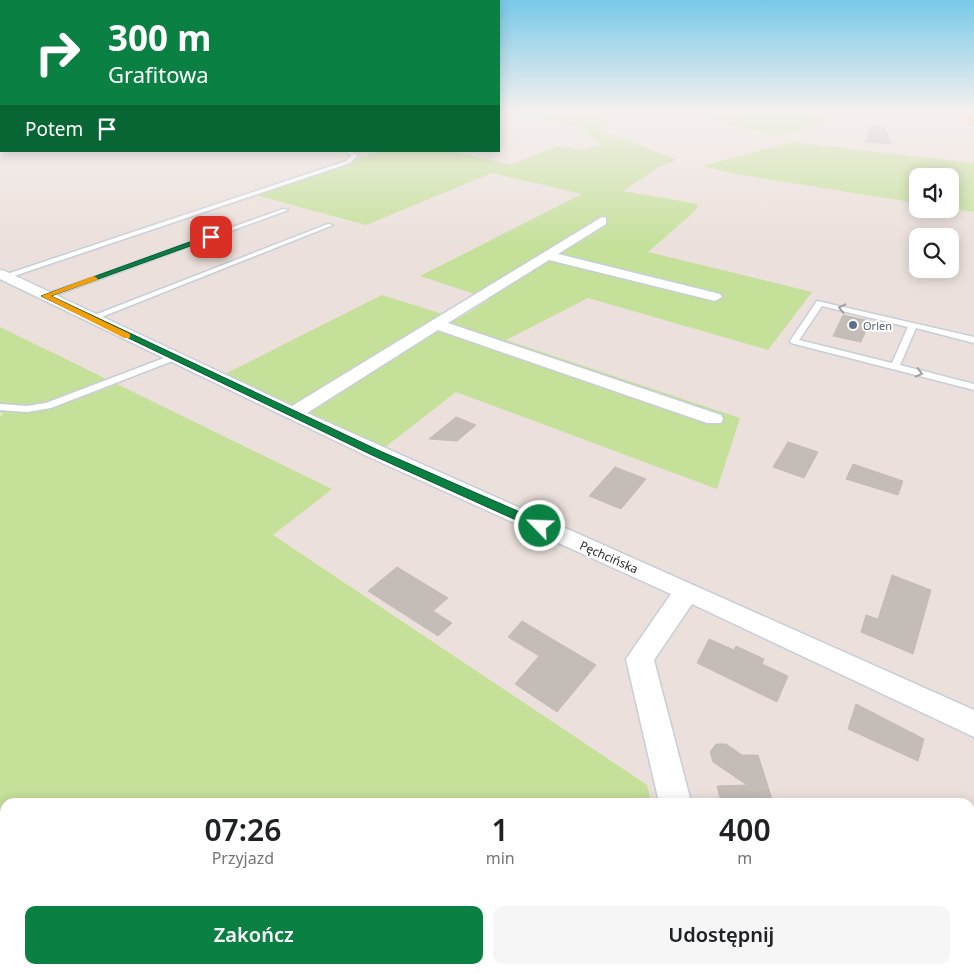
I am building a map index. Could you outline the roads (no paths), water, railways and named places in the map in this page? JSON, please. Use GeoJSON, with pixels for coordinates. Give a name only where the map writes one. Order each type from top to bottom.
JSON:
{"type":"FeatureCollection","features":[{"type":"Feature","properties":{"kind":"street"},"geometry":{"type":"LineString","coordinates":[[292,414],[602,221]]}},
{"type":"Feature","properties":{"kind":"street"},"geometry":{"type":"LineString","coordinates":[[547,255],[715,297]]}},
{"type":"Feature","properties":{"kind":"street","name":"Pęchcińska"},"geometry":{"type":"LineString","coordinates":[[2,275],[292,414],[687,591],[974,724]]}},
{"type":"Feature","properties":{"kind":"street"},"geometry":{"type":"LineString","coordinates":[[435,324],[714,419]]}},
{"type":"Feature","properties":{"kind":"street"},"geometry":{"type":"LineString","coordinates":[[674,798],[640,659],[687,591]]}},
{"type":"Feature","properties":{"kind":"lane"},"geometry":{"type":"LineString","coordinates":[[2,275],[353,160],[354,156]]}},
{"type":"Feature","properties":{"kind":"lane"},"geometry":{"type":"LineString","coordinates":[[44,296],[285,210]]}},
{"type":"Feature","properties":{"kind":"lane"},"geometry":{"type":"LineString","coordinates":[[91,318],[330,225]]}},
{"type":"Feature","properties":{"kind":"lane"},"geometry":{"type":"LineString","coordinates":[[974,340],[820,303],[794,341],[974,387]]}},
{"type":"Feature","properties":{"kind":"lane"},"geometry":{"type":"LineString","coordinates":[[896,367],[913,325]]}},
{"type":"Feature","properties":{"kind":"lane"},"geometry":{"type":"LineString","coordinates":[[0,407],[27,409],[48,406],[172,358]]}},
{"type":"Feature","properties":{"kind":"place","name":"Orlen"},"geometry":{"type":"Point","coordinates":[853,325]}}]}
